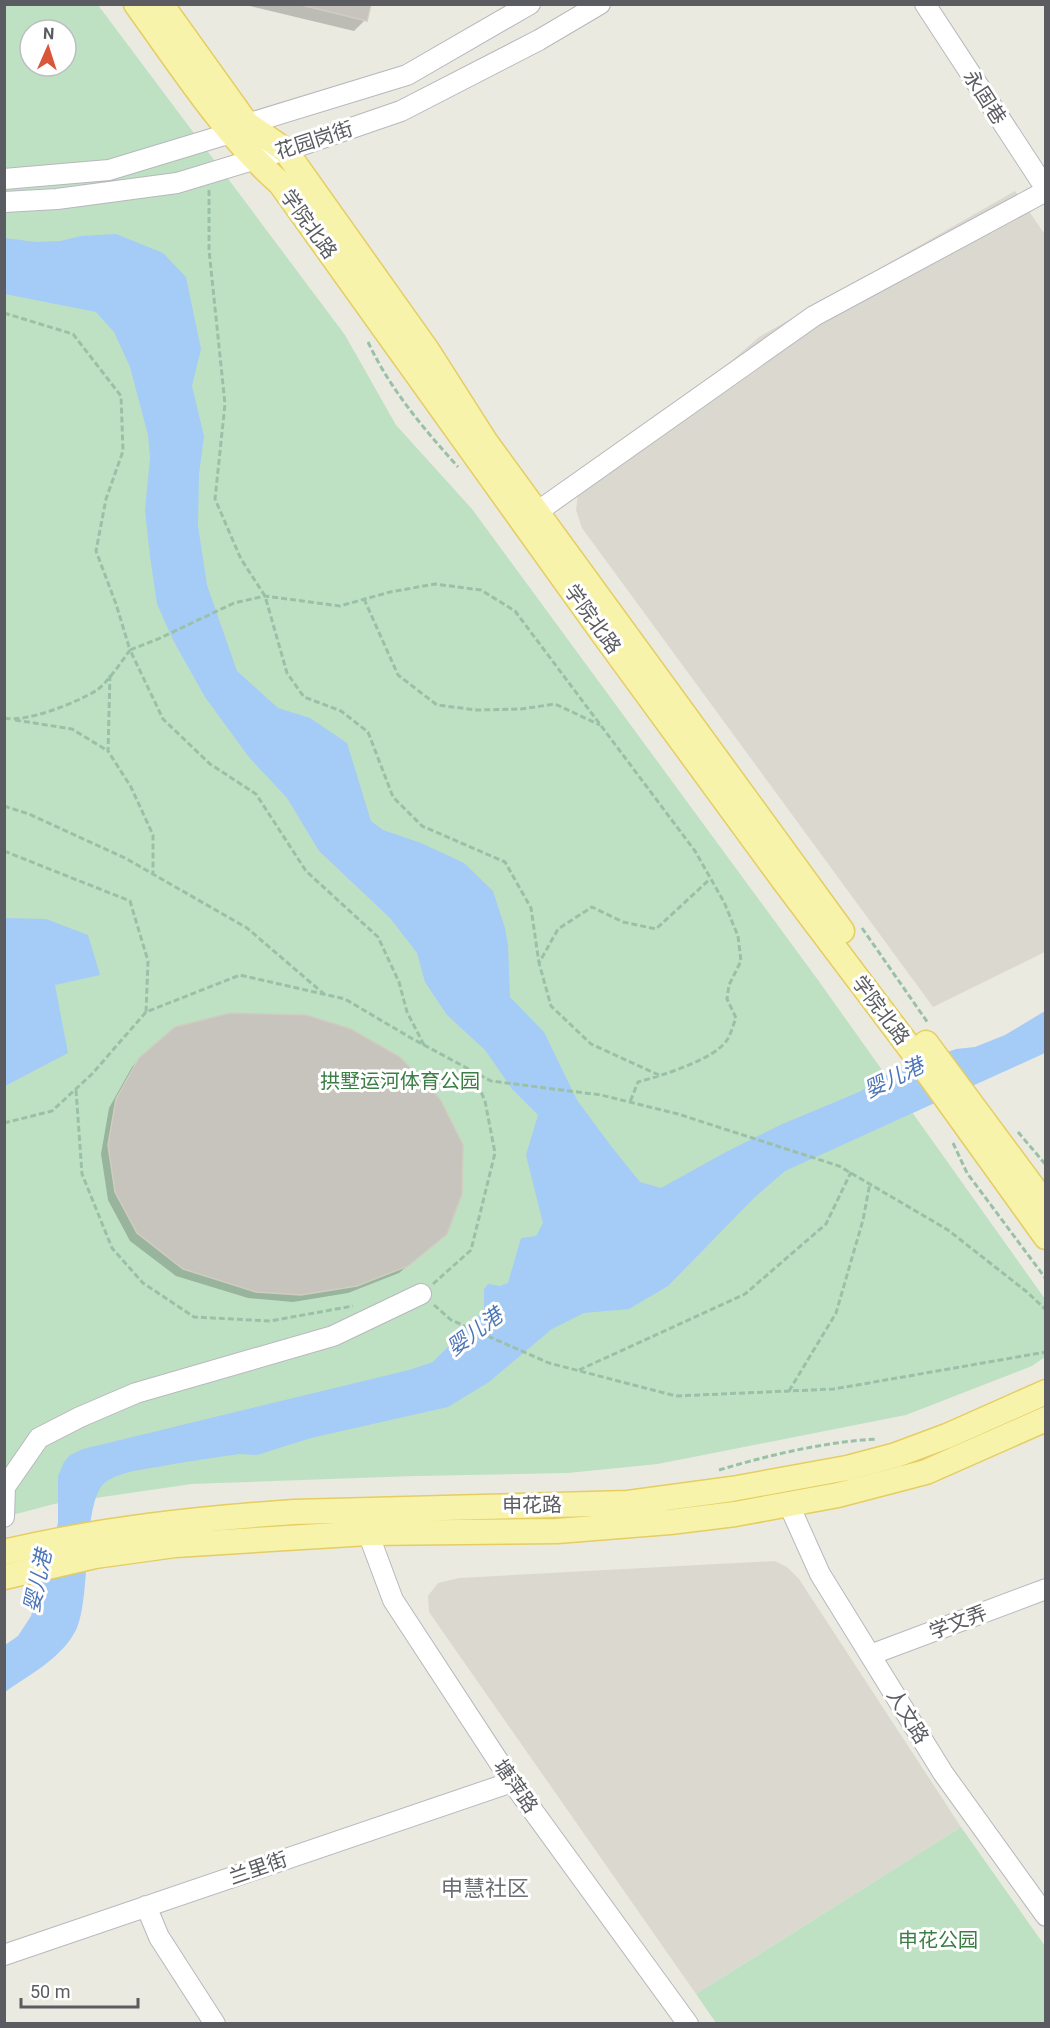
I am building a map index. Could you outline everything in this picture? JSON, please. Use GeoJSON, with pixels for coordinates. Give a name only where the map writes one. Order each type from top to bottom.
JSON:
{"type":"FeatureCollection","features":[{"type":"Feature","properties":{"kind":"main road","name":"学院北路"},"geometry":{"type":"LineString","coordinates":[[136,4],[239,129],[285,150],[427,350],[485,441],[800,875],[920,1048],[952,1108],[1046,1237]]}},
{"type":"Feature","properties":{"kind":"main road","name":"学院北路"},"geometry":{"type":"LineString","coordinates":[[161,4],[239,129],[254,160],[280,183],[601,631],[784,881],[991,1133],[1046,1205]]}},
{"type":"Feature","properties":{"kind":"main road","name":"申花路"},"geometry":{"type":"LineString","coordinates":[[13,1550],[161,1523],[294,1512],[628,1503],[732,1489],[847,1468],[896,1455],[947,1436],[1046,1392]]}},
{"type":"Feature","properties":{"kind":"main road","name":"申花路"},"geometry":{"type":"LineString","coordinates":[[9,1576],[95,1556],[175,1545],[368,1533],[557,1531],[724,1516],[838,1495],[926,1472],[1046,1419]]}},
{"type":"Feature","properties":{"kind":"street","name":"花园岗街"},"geometry":{"type":"LineString","coordinates":[[4,179],[109,170],[407,75],[530,4]]}},
{"type":"Feature","properties":{"kind":"street","name":"花园岗街"},"geometry":{"type":"LineString","coordinates":[[4,202],[57,199],[177,183],[285,150],[401,111],[539,40],[600,4]]}},
{"type":"Feature","properties":{"kind":"street","name":"永固巷"},"geometry":{"type":"LineString","coordinates":[[925,4],[1046,190]]}},
{"type":"Feature","properties":{"kind":"street"},"geometry":{"type":"LineString","coordinates":[[537,512],[814,316],[1046,190]]}},
{"type":"Feature","properties":{"kind":"street"},"geometry":{"type":"LineString","coordinates":[[4,1517],[5,1487],[39,1437],[136,1393],[333,1336],[421,1294]]}},
{"type":"Feature","properties":{"kind":"street","name":"人文路"},"geometry":{"type":"LineString","coordinates":[[789,1504],[820,1574],[870,1655],[944,1773],[1046,1916]]}},
{"type":"Feature","properties":{"kind":"street","name":"塘萍路"},"geometry":{"type":"LineString","coordinates":[[368,1533],[393,1600],[512,1782],[688,2024]]}},
{"type":"Feature","properties":{"kind":"street","name":"学文弄"},"geometry":{"type":"LineString","coordinates":[[870,1655],[1046,1589]]}},
{"type":"Feature","properties":{"kind":"street","name":"兰里街"},"geometry":{"type":"LineString","coordinates":[[4,1956],[512,1782]]}},
{"type":"Feature","properties":{"kind":"street"},"geometry":{"type":"LineString","coordinates":[[146,1906],[159,1937],[215,2024]]}},
{"type":"Feature","properties":{"kind":"path"},"geometry":{"type":"LineString","coordinates":[[209,174],[209,250],[225,405],[215,499],[242,559],[265,596],[287,674],[304,697],[341,711],[368,732],[393,797],[422,826],[505,862],[531,908],[539,963],[551,1006],[591,1044],[660,1076]]}},
{"type":"Feature","properties":{"kind":"path"},"geometry":{"type":"LineString","coordinates":[[4,313],[72,334],[121,396],[123,451],[106,499],[96,551],[116,604],[130,651],[163,719],[210,764],[256,794],[306,871],[378,937],[399,982],[407,1012],[424,1045]]}},
{"type":"Feature","properties":{"kind":"path"},"geometry":{"type":"LineString","coordinates":[[12,720],[54,710],[99,689],[130,651],[234,603],[265,596],[340,606],[390,592],[435,584],[481,590],[515,611],[695,851],[724,902],[738,936],[741,961],[729,985],[727,999],[736,1018],[726,1042],[704,1058],[660,1076],[638,1082],[630,1102]]}},
{"type":"Feature","properties":{"kind":"path"},"geometry":{"type":"LineString","coordinates":[[364,599],[398,675],[436,705],[477,710],[521,709],[555,704],[601,726]]}},
{"type":"Feature","properties":{"kind":"path"},"geometry":{"type":"LineString","coordinates":[[108,751],[110,675]]}},
{"type":"Feature","properties":{"kind":"path"},"geometry":{"type":"LineString","coordinates":[[4,718],[72,729],[108,751],[131,787],[153,835],[153,874]]}},
{"type":"Feature","properties":{"kind":"path"},"geometry":{"type":"LineString","coordinates":[[4,806],[29,814],[125,858],[247,928],[325,994]]}},
{"type":"Feature","properties":{"kind":"path"},"geometry":{"type":"LineString","coordinates":[[4,851],[130,902],[148,961],[146,1012]]}},
{"type":"Feature","properties":{"kind":"path"},"geometry":{"type":"LineString","coordinates":[[539,963],[558,929],[592,907],[623,922],[656,929],[711,879]]}},
{"type":"Feature","properties":{"kind":"path"},"geometry":{"type":"LineString","coordinates":[[4,1123],[52,1111],[92,1074],[146,1012],[240,975],[345,999],[491,1081],[601,1095],[630,1102],[678,1114],[839,1166],[948,1230],[1027,1292],[1046,1310]]}},
{"type":"Feature","properties":{"kind":"path"},"geometry":{"type":"LineString","coordinates":[[471,1070],[485,1101],[495,1153],[471,1250],[421,1294],[451,1320],[549,1363],[676,1396],[834,1389],[1046,1352]]}},
{"type":"Feature","properties":{"kind":"path"},"geometry":{"type":"LineString","coordinates":[[76,1090],[82,1174],[112,1248],[143,1283],[194,1317],[270,1321],[357,1305]]}},
{"type":"Feature","properties":{"kind":"path"},"geometry":{"type":"LineString","coordinates":[[951,1140],[968,1173],[1046,1279]]}},
{"type":"Feature","properties":{"kind":"path"},"geometry":{"type":"LineString","coordinates":[[577,1370],[745,1294],[826,1224],[852,1172]]}},
{"type":"Feature","properties":{"kind":"path"},"geometry":{"type":"LineString","coordinates":[[789,1391],[836,1313],[870,1183]]}},
{"type":"Feature","properties":{"kind":"path"},"geometry":{"type":"LineString","coordinates":[[714,1471],[745,1462],[850,1440],[878,1438]]}},
{"type":"Feature","properties":{"kind":"shaded area"},"geometry":{"type":"Polygon","coordinates":[[[1015,191],[1046,236],[1045,952],[933,1007],[582,528],[576,510],[578,494],[759,337],[1015,191]]]}},
{"type":"Feature","properties":{"kind":"shaded area"},"geometry":{"type":"Polygon","coordinates":[[[775,1561],[787,1567],[799,1579],[961,1827],[696,1994],[429,1612],[428,1596],[438,1583],[459,1578],[775,1561]]]}},
{"type":"Feature","properties":{"kind":"green space","name":"拱墅运河体育公园"},"geometry":{"type":"Polygon","coordinates":[[[5,5],[98,5],[345,335],[396,425],[472,509],[818,980],[1045,1299],[1045,1357],[1032,1366],[906,1415],[658,1464],[568,1473],[192,1484],[54,1504],[5,1517],[5,5]]]}},
{"type":"Feature","properties":{"kind":"green space","name":"申花公园"},"geometry":{"type":"Polygon","coordinates":[[[961,1827],[1045,1946],[1045,2023],[716,2023],[696,1994],[961,1827]]]}},
{"type":"Feature","properties":{"kind":"water","name":"婴儿港"},"geometry":{"type":"Polygon","coordinates":[[[116,234],[163,253],[186,277],[201,349],[192,386],[204,436],[199,474],[198,526],[207,585],[237,671],[278,708],[310,718],[347,743],[371,821],[383,830],[421,843],[464,863],[493,891],[508,945],[510,997],[544,1032],[577,1100],[640,1182],[661,1188],[780,1125],[859,1092],[890,1073],[956,1049],[975,1047],[1005,1035],[1045,1011],[1045,1053],[785,1171],[755,1197],[668,1286],[629,1309],[584,1313],[552,1329],[489,1382],[448,1407],[311,1438],[257,1455],[240,1454],[144,1469],[121,1474],[107,1481],[99,1491],[93,1506],[84,1595],[76,1630],[54,1657],[5,1692],[5,1645],[18,1636],[31,1616],[58,1523],[58,1476],[70,1455],[83,1449],[409,1370],[433,1362],[484,1310],[484,1289],[488,1284],[500,1286],[508,1283],[521,1238],[536,1236],[543,1223],[526,1155],[538,1115],[512,1089],[485,1050],[447,1015],[425,982],[417,953],[390,918],[319,851],[287,798],[248,756],[205,697],[173,640],[157,604],[150,556],[145,510],[150,458],[148,435],[130,367],[114,332],[96,312],[5,294],[5,238],[36,242],[116,234]]]}},
{"type":"Feature","properties":{"kind":"water"},"geometry":{"type":"Polygon","coordinates":[[[5,918],[46,919],[88,935],[100,975],[55,985],[68,1053],[5,1086],[5,918]]]}},
{"type":"Feature","properties":{"kind":"building"},"geometry":{"type":"Polygon","coordinates":[[[297,4],[371,4],[367,21],[297,4]]]}},
{"type":"Feature","properties":{"kind":"building"},"geometry":{"type":"Polygon","coordinates":[[[230,1013],[306,1015],[351,1029],[400,1057],[440,1099],[463,1145],[462,1194],[447,1234],[408,1266],[357,1286],[301,1295],[256,1292],[183,1269],[137,1233],[115,1192],[108,1145],[116,1099],[139,1058],[175,1027],[230,1013]]]}},
{"type":"Feature","properties":{"kind":"district","name":"申慧社区"},"geometry":{"type":"Point","coordinates":[485,1888]}}]}
